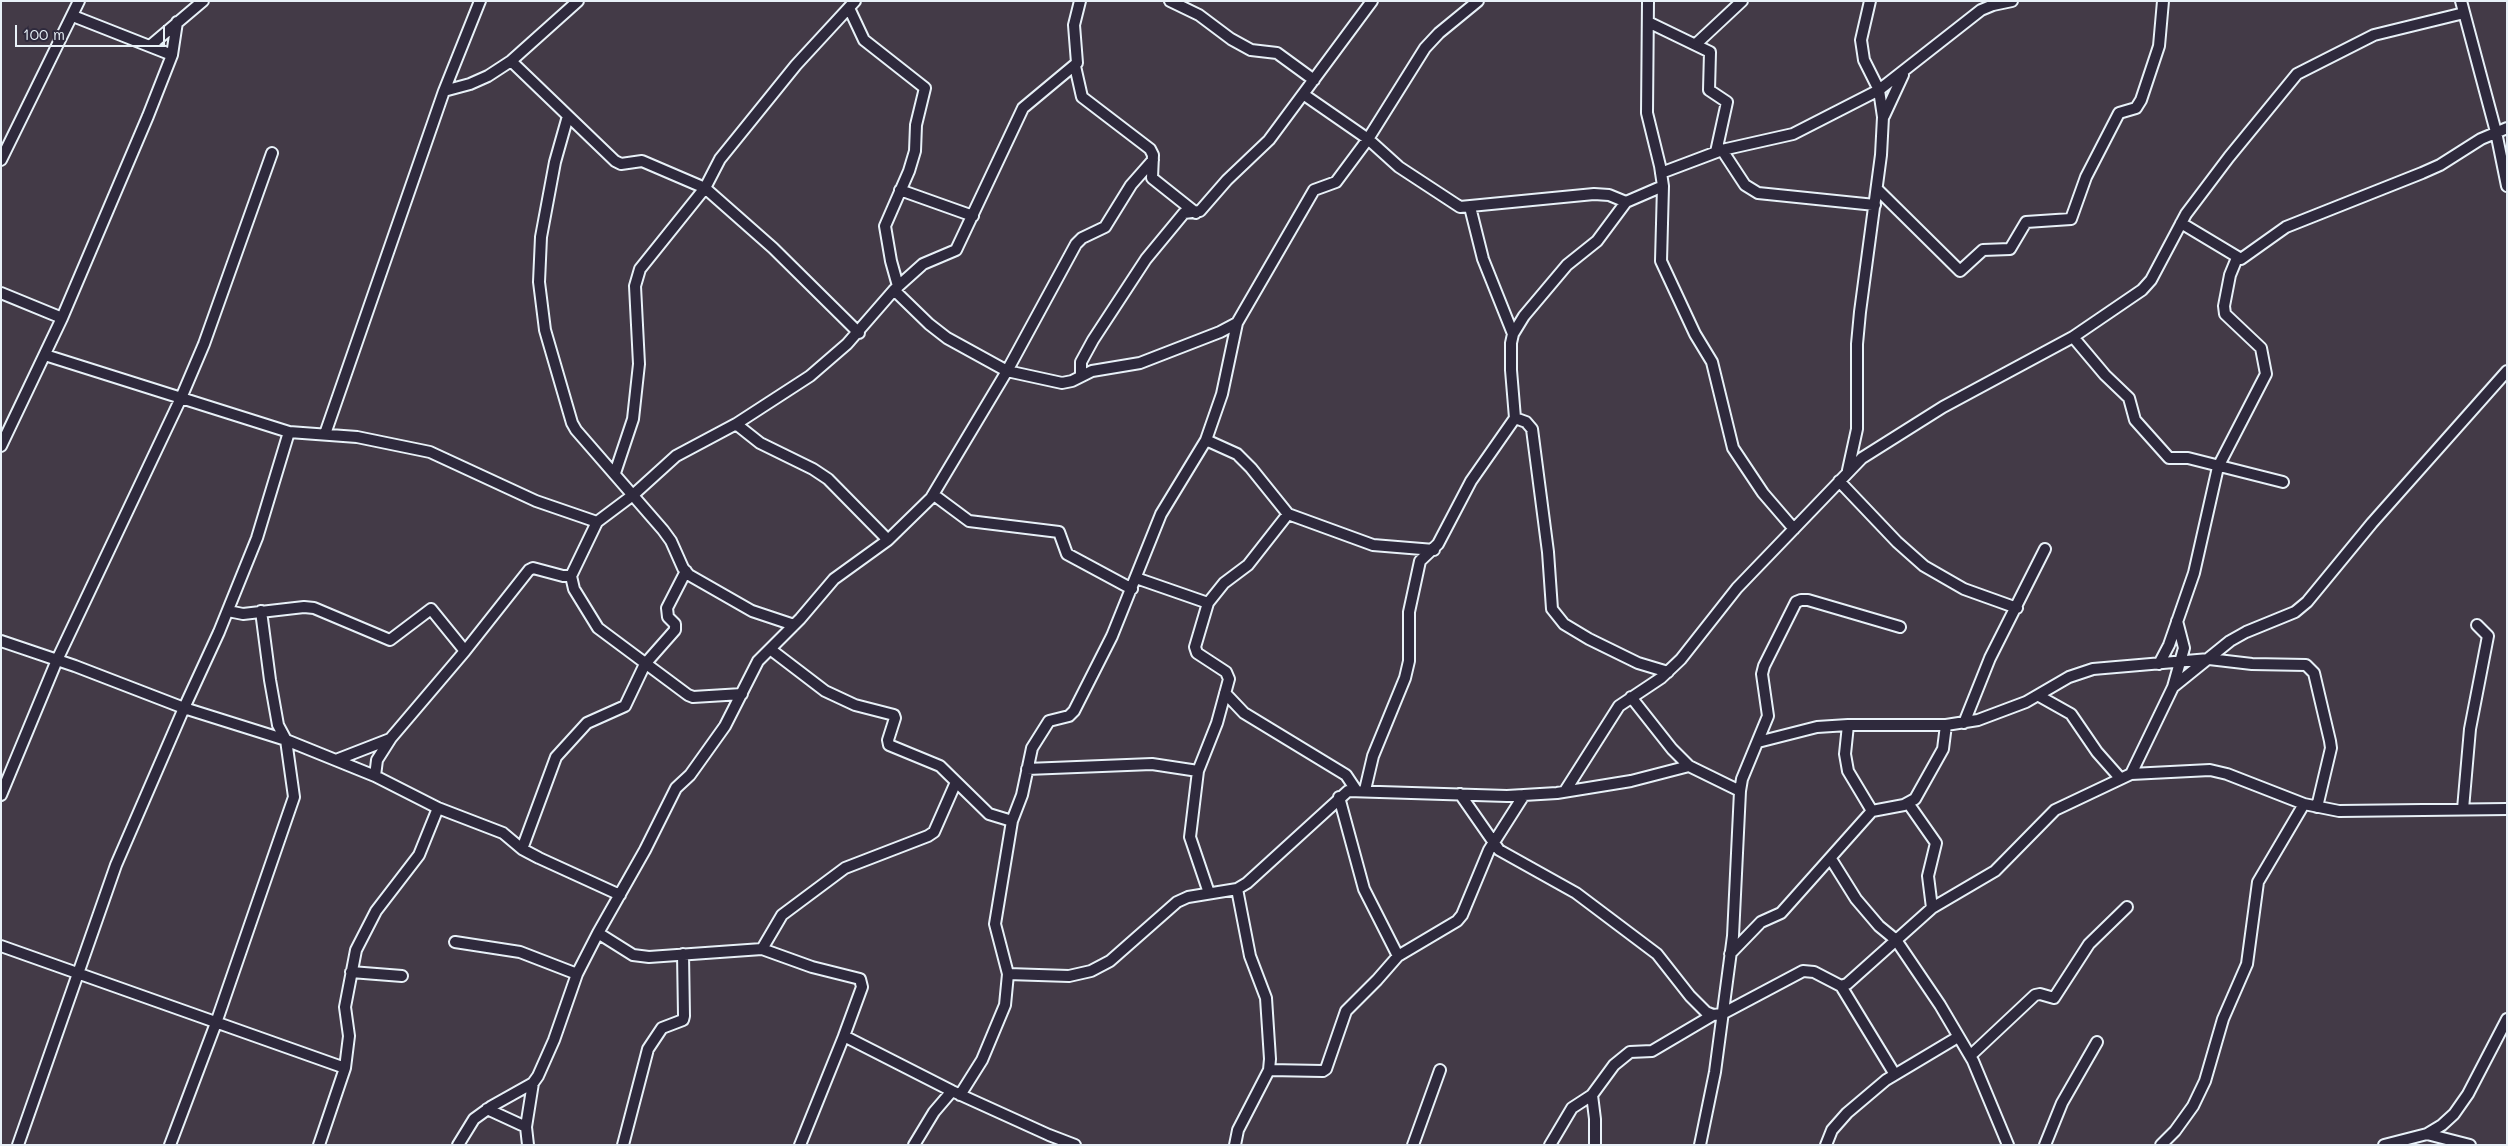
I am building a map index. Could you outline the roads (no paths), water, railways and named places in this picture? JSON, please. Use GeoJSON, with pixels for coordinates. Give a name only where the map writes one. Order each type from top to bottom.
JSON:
{"type":"FeatureCollection","features":[{"type":"Feature","properties":{"kind":"street"},"geometry":{"type":"LineString","coordinates":[[1,160],[79,1]]}},
{"type":"Feature","properties":{"kind":"street"},"geometry":{"type":"LineString","coordinates":[[151,46],[203,1]]}},
{"type":"Feature","properties":{"kind":"street"},"geometry":{"type":"LineString","coordinates":[[325,434],[444,91],[480,1]]}},
{"type":"Feature","properties":{"kind":"street"},"geometry":{"type":"LineString","coordinates":[[444,91],[470,84],[488,76],[511,61],[578,1]]}},
{"type":"Feature","properties":{"kind":"street"},"geometry":{"type":"LineString","coordinates":[[742,694],[694,697],[645,664],[598,628],[574,589],[571,576],[597,522],[632,495],[676,456],[736,424],[810,376],[859,333],[896,288],[923,264],[937,256],[956,250],[1023,108],[1075,66],[1078,60],[1074,25],[1080,1]]}},
{"type":"Feature","properties":{"kind":"street"},"geometry":{"type":"LineString","coordinates":[[1170,1],[1199,15],[1231,39],[1250,50],[1277,53],[1314,80]]}},
{"type":"Feature","properties":{"kind":"street"},"geometry":{"type":"LineString","coordinates":[[1080,375],[1081,362],[1089,347],[1134,274],[1184,213],[1200,211],[1227,180],[1269,140],[1372,1]]}},
{"type":"Feature","properties":{"kind":"street"},"geometry":{"type":"LineString","coordinates":[[914,1145],[934,1112],[956,1093],[993,1037],[1005,1005],[1008,974],[995,924],[1012,822],[1022,795],[1032,748],[1048,721],[1070,716],[1074,711],[1112,636],[1162,514],[1206,440],[1222,394],[1237,323],[1314,190],[1317,187],[1336,182],[1368,138],[1425,48],[1439,33],[1478,1]]}},
{"type":"Feature","properties":{"kind":"street"},"geometry":{"type":"LineString","coordinates":[[1648,1],[1647,113],[1661,173],[1661,261],[1695,334],[1712,362],[1733,448],[1763,493],[1794,529]]}},
{"type":"Feature","properties":{"kind":"street"},"geometry":{"type":"LineString","coordinates":[[1696,44],[1742,1]]}},
{"type":"Feature","properties":{"kind":"street"},"geometry":{"type":"LineString","coordinates":[[1848,471],[1857,430],[1857,344],[1877,189],[1883,117],[1879,90],[1864,60],[1862,40],[1870,1]]}},
{"type":"Feature","properties":{"kind":"street"},"geometry":{"type":"LineString","coordinates":[[1661,173],[1719,151],[1793,134],[1879,90],[1981,10],[2012,1]]}},
{"type":"Feature","properties":{"kind":"street"},"geometry":{"type":"LineString","coordinates":[[1877,189],[1960,272],[1984,250],[2010,249],[2026,222],[2071,219],[2086,177],[2119,112],[2136,108],[2141,100],[2159,46],[2163,1]]}},
{"type":"Feature","properties":{"kind":"street"},"geometry":{"type":"LineString","coordinates":[[2461,1],[2496,132],[2507,186]]}},
{"type":"Feature","properties":{"kind":"street"},"geometry":{"type":"LineString","coordinates":[[615,473],[633,419],[639,364],[636,278],[640,269],[705,188],[720,159],[802,58],[852,4],[864,40],[925,88],[916,125],[915,151],[885,226],[896,288],[929,324],[947,338],[1007,371],[1062,383],[1072,381],[1080,375],[1092,371],[1140,363],[1220,332],[1237,323]]}},
{"type":"Feature","properties":{"kind":"street"},"geometry":{"type":"LineString","coordinates":[[1565,791],[1619,706],[1668,672],[1737,588],[1862,458],[1943,408],[2073,337],[2142,290],[2151,280],[2181,223],[2229,158],[2297,74],[2374,35],[2464,13]]}},
{"type":"Feature","properties":{"kind":"street"},"geometry":{"type":"LineString","coordinates":[[73,16],[172,55]]}},
{"type":"Feature","properties":{"kind":"street"},"geometry":{"type":"LineString","coordinates":[[1,446],[62,318],[172,55],[177,22]]}},
{"type":"Feature","properties":{"kind":"street"},"geometry":{"type":"LineString","coordinates":[[1648,22],[1710,52],[1709,90],[1727,102],[1719,151],[1745,185],[1758,193],[1875,205]]}},
{"type":"Feature","properties":{"kind":"street"},"geometry":{"type":"LineString","coordinates":[[511,61],[615,162],[621,164],[642,161],[705,188],[773,248],[859,333]]}},
{"type":"Feature","properties":{"kind":"street"},"geometry":{"type":"LineString","coordinates":[[1075,66],[1082,97],[1150,149],[1153,160],[1152,178],[1196,213]]}},
{"type":"Feature","properties":{"kind":"street"},"geometry":{"type":"LineString","coordinates":[[1883,117],[1904,71]]}},
{"type":"Feature","properties":{"kind":"street"},"geometry":{"type":"LineString","coordinates":[[1304,94],[1368,138],[1399,167],[1460,207],[1594,194],[1609,195],[1626,202]]}},
{"type":"Feature","properties":{"kind":"street"},"geometry":{"type":"LineString","coordinates":[[568,116],[554,162],[541,238],[539,282],[545,330],[572,423],[670,540],[686,571],[744,608],[794,625]]}},
{"type":"Feature","properties":{"kind":"street"},"geometry":{"type":"LineString","coordinates":[[2181,223],[2241,259],[2286,227],[2422,173],[2496,132],[2507,128]]}},
{"type":"Feature","properties":{"kind":"street"},"geometry":{"type":"LineString","coordinates":[[1,796],[58,660],[182,398],[204,344],[272,153]]}},
{"type":"Feature","properties":{"kind":"street"},"geometry":{"type":"LineString","coordinates":[[528,1145],[526,1127],[533,1083],[547,1058],[577,974],[676,788],[690,775],[726,726],[753,668],[834,579],[888,540],[934,495],[1007,371],[1076,244],[1082,238],[1105,227],[1131,184],[1153,160]]}},
{"type":"Feature","properties":{"kind":"street"},"geometry":{"type":"LineString","coordinates":[[1361,790],[1372,756],[1404,678],[1409,661],[1409,612],[1420,562],[1434,550],[1467,487],[1515,418],[1511,361],[1513,334],[1524,316],[1567,265],[1597,241],[1626,202],[1662,186]]}},
{"type":"Feature","properties":{"kind":"street"},"geometry":{"type":"LineString","coordinates":[[900,190],[973,216]]}},
{"type":"Feature","properties":{"kind":"street"},"geometry":{"type":"LineString","coordinates":[[1470,207],[1483,259],[1513,334]]}},
{"type":"Feature","properties":{"kind":"street"},"geometry":{"type":"LineString","coordinates":[[2159,664],[2167,650],[2198,559],[2218,467],[2266,374],[2267,368],[2261,348],[2225,314],[2224,306],[2230,275],[2237,258]]}},
{"type":"Feature","properties":{"kind":"street"},"geometry":{"type":"LineString","coordinates":[[1,293],[62,318]]}},
{"type":"Feature","properties":{"kind":"street"},"geometry":{"type":"LineString","coordinates":[[1220,332],[1235,338]]}},
{"type":"Feature","properties":{"kind":"street"},"geometry":{"type":"LineString","coordinates":[[2073,337],[2105,375],[2129,398],[2135,420],[2169,458],[2188,458],[2283,482]]}},
{"type":"Feature","properties":{"kind":"street"},"geometry":{"type":"LineString","coordinates":[[45,355],[289,432],[325,434],[391,443],[430,452],[536,501],[597,522]]}},
{"type":"Feature","properties":{"kind":"street"},"geometry":{"type":"LineString","coordinates":[[2173,687],[2230,641],[2246,632],[2295,612],[2306,602],[2378,516],[2507,371]]}},
{"type":"Feature","properties":{"kind":"street"},"geometry":{"type":"LineString","coordinates":[[1515,418],[1526,422],[1532,429],[1548,552],[1552,609],[1564,624],[1589,639],[1638,663],[1668,672]]}},
{"type":"Feature","properties":{"kind":"street"},"geometry":{"type":"LineString","coordinates":[[736,424],[760,444],[828,478],[888,540]]}},
{"type":"Feature","properties":{"kind":"street"},"geometry":{"type":"LineString","coordinates":[[18,1145],[80,974],[116,865],[228,611],[257,538],[289,432]]}},
{"type":"Feature","properties":{"kind":"street"},"geometry":{"type":"LineString","coordinates":[[1206,440],[1237,454],[1252,468],[1288,514],[1373,545],[1434,550]]}},
{"type":"Feature","properties":{"kind":"street"},"geometry":{"type":"LineString","coordinates":[[1839,481],[1913,558],[1964,589],[2017,608]]}},
{"type":"Feature","properties":{"kind":"street"},"geometry":{"type":"LineString","coordinates":[[934,495],[969,522],[1059,532],[1067,554],[1132,589]]}},
{"type":"Feature","properties":{"kind":"street"},"geometry":{"type":"LineString","coordinates":[[1209,894],[1190,837],[1198,770],[1225,693],[1229,676],[1196,650],[1208,603],[1224,583],[1248,565],[1288,514]]}},
{"type":"Feature","properties":{"kind":"street"},"geometry":{"type":"LineString","coordinates":[[1964,723],[1990,658],[2046,549]]}},
{"type":"Feature","properties":{"kind":"street"},"geometry":{"type":"LineString","coordinates":[[375,776],[376,760],[391,738],[465,651],[529,570],[533,568],[563,576],[571,576]]}},
{"type":"Feature","properties":{"kind":"street"},"geometry":{"type":"LineString","coordinates":[[522,849],[556,757],[587,723],[620,710],[625,706],[645,664],[675,630],[675,624],[668,617],[667,608],[686,571]]}},
{"type":"Feature","properties":{"kind":"street"},"geometry":{"type":"LineString","coordinates":[[1136,578],[1208,603]]}},
{"type":"Feature","properties":{"kind":"street"},"geometry":{"type":"LineString","coordinates":[[1700,1145],[1715,1072],[1718,1015],[1730,954],[1739,840],[1740,791],[1742,779],[1758,742],[1768,711],[1762,674],[1764,666],[1796,602],[1808,600],[1900,627]]}},
{"type":"Feature","properties":{"kind":"street"},"geometry":{"type":"LineString","coordinates":[[228,611],[243,614],[314,608],[390,640],[431,610],[465,651]]}},
{"type":"Feature","properties":{"kind":"street"},"geometry":{"type":"LineString","coordinates":[[170,1145],[216,1023],[294,797],[286,740],[276,716],[261,612]]}},
{"type":"Feature","properties":{"kind":"street"},"geometry":{"type":"LineString","coordinates":[[2131,774],[2173,687],[2181,663],[2184,648],[2177,621]]}},
{"type":"Feature","properties":{"kind":"street"},"geometry":{"type":"LineString","coordinates":[[2463,809],[2470,729],[2488,636],[2477,625]]}},
{"type":"Feature","properties":{"kind":"street"},"geometry":{"type":"LineString","coordinates":[[1,641],[58,660],[184,708],[286,740],[375,776],[438,808],[503,833],[522,849],[563,870],[620,895]]}},
{"type":"Feature","properties":{"kind":"street"},"geometry":{"type":"LineString","coordinates":[[770,649],[824,691],[855,705],[894,714],[895,718],[888,740],[889,745],[940,766],[989,814],[1012,822]]}},
{"type":"Feature","properties":{"kind":"street"},"geometry":{"type":"LineString","coordinates":[[1758,742],[1818,727],[1848,725],[1946,725],[1964,723],[1990,717],[2039,696],[2080,672],[2210,659],[2252,664],[2306,665],[2312,668],[2331,748],[2316,807]]}},
{"type":"Feature","properties":{"kind":"street"},"geometry":{"type":"LineString","coordinates":[[1225,693],[1244,713],[1346,775],[1361,790]]}},
{"type":"Feature","properties":{"kind":"street"},"geometry":{"type":"LineString","coordinates":[[2039,696],[2072,714],[2097,752],[2120,778]]}},
{"type":"Feature","properties":{"kind":"street"},"geometry":{"type":"LineString","coordinates":[[1631,697],[1672,749],[1690,766],[1740,791]]}},
{"type":"Feature","properties":{"kind":"street"},"geometry":{"type":"LineString","coordinates":[[1848,725],[1845,754],[1848,771],[1872,811]]}},
{"type":"Feature","properties":{"kind":"street"},"geometry":{"type":"LineString","coordinates":[[1730,954],[1761,922],[1781,913],[1872,811],[1889,809],[1908,803],[1919,794],[1943,749],[1946,725]]}},
{"type":"Feature","properties":{"kind":"street"},"geometry":{"type":"LineString","coordinates":[[336,760],[391,738]]}},
{"type":"Feature","properties":{"kind":"street"},"geometry":{"type":"LineString","coordinates":[[1027,769],[1152,764],[1198,770]]}},
{"type":"Feature","properties":{"kind":"street"},"geometry":{"type":"LineString","coordinates":[[1008,974],[1069,976],[1091,971],[1110,961],[1177,902],[1188,897],[1237,889],[1257,875],[1339,797],[1348,792],[1361,790],[1524,795],[1631,781],[1690,766]]}},
{"type":"Feature","properties":{"kind":"street"},"geometry":{"type":"LineString","coordinates":[[1841,986],[1847,984],[1932,908],[1995,871],[2055,810],[2131,774],[2210,770],[2227,774],[2304,804],[2359,813],[2507,809]]}},
{"type":"Feature","properties":{"kind":"street"},"geometry":{"type":"LineString","coordinates":[[762,949],[782,915],[845,868],[934,832],[956,782]]}},
{"type":"Feature","properties":{"kind":"street"},"geometry":{"type":"LineString","coordinates":[[1460,794],[1494,843],[1505,854],[1576,893],[1650,949],[1665,962],[1690,996],[1706,1012],[1718,1015]]}},
{"type":"Feature","properties":{"kind":"street"},"geometry":{"type":"LineString","coordinates":[[1269,1070],[1323,1071],[1326,1069],[1346,1011],[1378,980],[1398,956],[1457,921],[1466,906],[1485,858],[1524,795]]}},
{"type":"Feature","properties":{"kind":"street"},"geometry":{"type":"LineString","coordinates":[[1339,797],[1364,889],[1398,956]]}},
{"type":"Feature","properties":{"kind":"street"},"geometry":{"type":"LineString","coordinates":[[1908,803],[1936,843],[1928,876],[1932,908]]}},
{"type":"Feature","properties":{"kind":"street"},"geometry":{"type":"LineString","coordinates":[[2162,1145],[2193,1106],[2205,1081],[2223,1019],[2247,964],[2258,882],[2304,804]]}},
{"type":"Feature","properties":{"kind":"street"},"geometry":{"type":"LineString","coordinates":[[319,1145],[345,1068],[349,1036],[345,1007],[356,950],[368,924],[420,855],[438,808]]}},
{"type":"Feature","properties":{"kind":"street"},"geometry":{"type":"LineString","coordinates":[[1831,859],[1856,899],[1879,926],[1896,940],[1970,1056],[2008,1145]]}},
{"type":"Feature","properties":{"kind":"street"},"geometry":{"type":"LineString","coordinates":[[1235,1145],[1238,1130],[1269,1070],[1266,998],[1250,956],[1237,889]]}},
{"type":"Feature","properties":{"kind":"street"},"geometry":{"type":"LineString","coordinates":[[1970,1056],[2035,995],[2040,994],[2054,998],[2089,944],[2127,907]]}},
{"type":"Feature","properties":{"kind":"street"},"geometry":{"type":"LineString","coordinates":[[598,933],[633,955],[649,957],[762,949],[812,967],[860,979],[862,987],[800,1145]]}},
{"type":"Feature","properties":{"kind":"street"},"geometry":{"type":"LineString","coordinates":[[455,942],[520,952],[577,974]]}},
{"type":"Feature","properties":{"kind":"street"},"geometry":{"type":"LineString","coordinates":[[1,946],[345,1068]]}},
{"type":"Feature","properties":{"kind":"street"},"geometry":{"type":"LineString","coordinates":[[623,1145],[648,1049],[662,1028],[683,1020],[683,954]]}},
{"type":"Feature","properties":{"kind":"street"},"geometry":{"type":"LineString","coordinates":[[1550,1145],[1572,1108],[1592,1095],[1614,1065],[1630,1052],[1652,1051],[1803,971],[1814,972],[1841,986],[1894,1073]]}},
{"type":"Feature","properties":{"kind":"street"},"geometry":{"type":"LineString","coordinates":[[351,972],[402,976]]}},
{"type":"Feature","properties":{"kind":"street"},"geometry":{"type":"LineString","coordinates":[[2384,1145],[2427,1134],[2442,1125],[2454,1114],[2468,1094],[2507,1019]]}},
{"type":"Feature","properties":{"kind":"street"},"geometry":{"type":"LineString","coordinates":[[844,1036],[956,1093],[1075,1145]]}},
{"type":"Feature","properties":{"kind":"street"},"geometry":{"type":"LineString","coordinates":[[1826,1145],[1832,1130],[1847,1113],[1894,1073],[1958,1037]]}},
{"type":"Feature","properties":{"kind":"street"},"geometry":{"type":"LineString","coordinates":[[2045,1145],[2062,1102],[2097,1042]]}},
{"type":"Feature","properties":{"kind":"street"},"geometry":{"type":"LineString","coordinates":[[1413,1145],[1440,1070]]}},
{"type":"Feature","properties":{"kind":"street"},"geometry":{"type":"LineString","coordinates":[[458,1145],[474,1119],[533,1083]]}},
{"type":"Feature","properties":{"kind":"street"},"geometry":{"type":"LineString","coordinates":[[1592,1095],[1595,1119],[1595,1145]]}},
{"type":"Feature","properties":{"kind":"street"},"geometry":{"type":"LineString","coordinates":[[488,1109],[526,1127]]}},
{"type":"Feature","properties":{"kind":"street"},"geometry":{"type":"LineString","coordinates":[[2435,1141],[2442,1125]]}},
{"type":"Feature","properties":{"kind":"street"},"geometry":{"type":"LineString","coordinates":[[2427,1134],[2435,1141],[2470,1145]]}}]}
